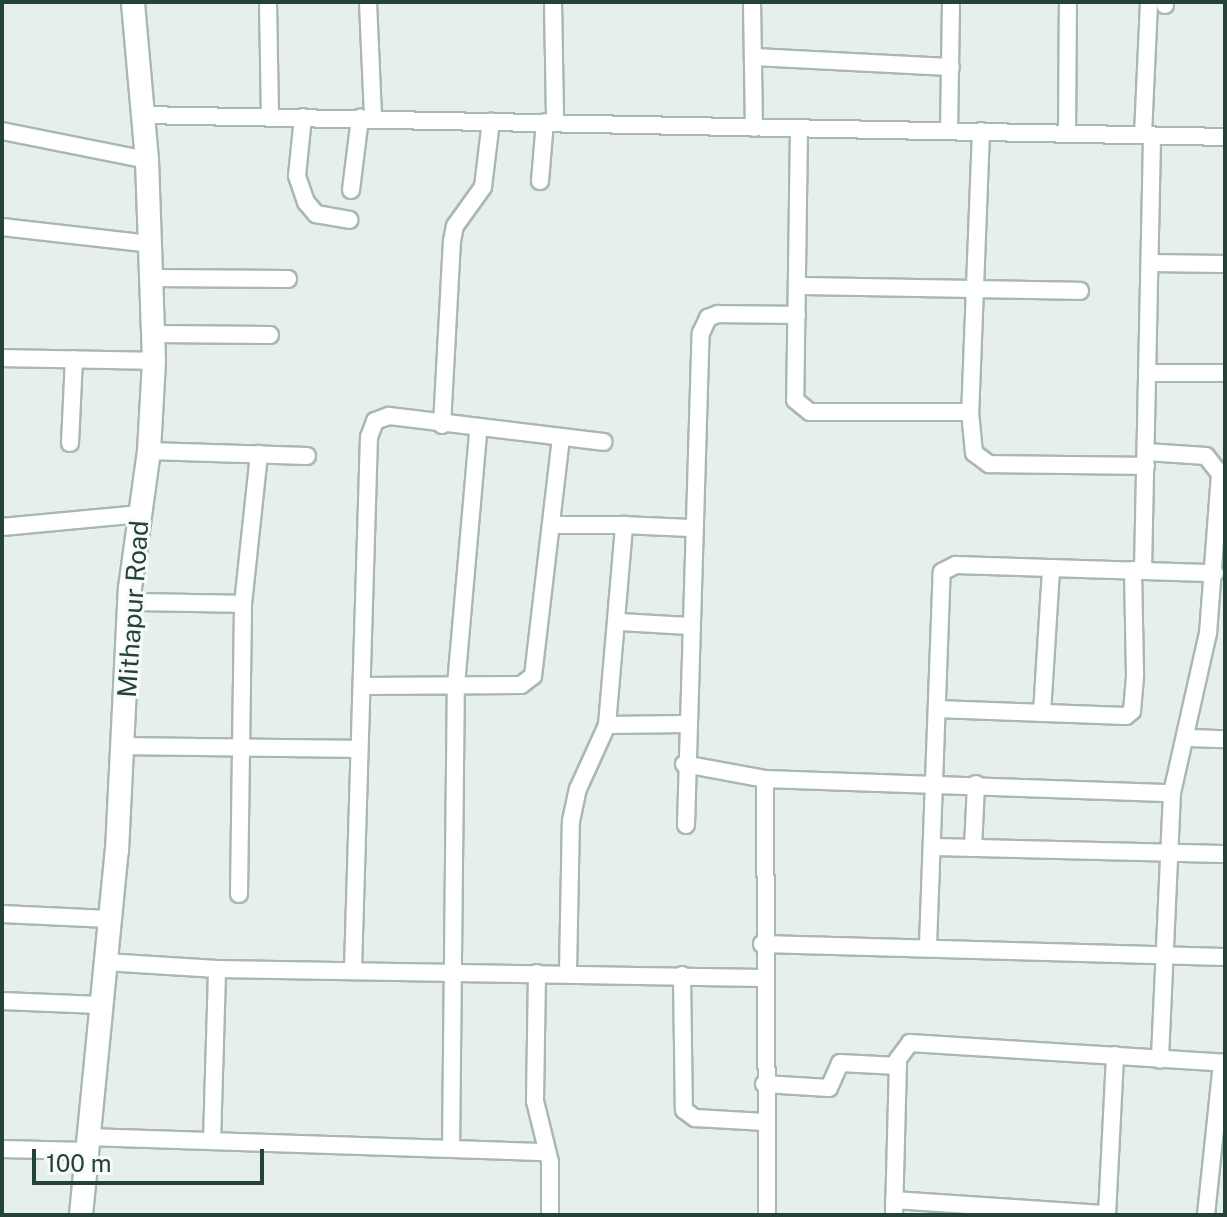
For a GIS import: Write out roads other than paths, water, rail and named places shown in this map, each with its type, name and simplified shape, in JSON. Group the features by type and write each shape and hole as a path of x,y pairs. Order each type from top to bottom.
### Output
{"street":[{"name":"Mithapur Road","path":"81,1215 123,746 130,602 149,451 154,361 154,278 133,2"},
{"path":"268,2 270,117"},
{"path":"351,190 367,118 368,2"},
{"path":"540,181 550,122 553,2"},
{"path":"752,2 754,128"},
{"path":"949,131 951,2"},
{"path":"1067,134 1068,2"},
{"path":"937,709 1114,717 1132,711 1146,459 1150,263 1148,135 1160,4"},
{"path":"753,57 951,67"},
{"path":"142,115 1225,137"},
{"path":"303,117 297,176 306,202 316,214 349,220"},
{"path":"442,425 452,241 455,226 483,187 491,121"},
{"path":"799,128 795,400 801,408 970,412"},
{"path":"2,131 147,160"},
{"path":"981,131 970,412 974,453 989,464 1206,456 1216,463 1215,573 1218,606 1189,738 1172,793 1160,1060"},
{"path":"2,227 152,244"},
{"path":"1150,263 1225,264"},
{"path":"154,278 288,279"},
{"path":"798,286 1080,291"},
{"path":"686,825 685,724 704,323 737,313 797,315"},
{"path":"155,334 270,335"},
{"path":"4,358 154,361"},
{"path":"70,443 74,359"},
{"path":"1147,373 1225,373"},
{"path":"353,969 372,427 389,416 478,431 603,442"},
{"path":"451,1149 456,685 478,431"},
{"path":"362,686 521,685 533,676 561,439"},
{"path":"149,451 307,456"},
{"path":"239,894 238,746 243,604 259,454"},
{"path":"2,527 140,514"},
{"path":"553,525 694,528"},
{"path":"568,972 571,821 578,789 607,725 620,622 624,525"},
{"path":"928,945 942,572 956,565 1215,573"},
{"path":"1042,713 1051,568"},
{"path":"130,602 243,604"},
{"path":"620,622 689,626"},
{"path":"607,725 685,724"},
{"path":"1189,738 1225,739"},
{"path":"123,746 359,749"},
{"path":"684,764 765,779 1172,793"},
{"path":"765,779 762,944 767,1215"},
{"path":"973,848 976,784"},
{"path":"933,847 1225,854"},
{"path":"2,914 109,919"},
{"path":"762,944 928,945 1225,957"},
{"path":"105,962 217,969 452,970 763,978"},
{"path":"212,1141 217,969"},
{"path":"537,973 535,1101 547,1152 550,1215"},
{"path":"682,975 684,1110 695,1118 765,1122"},
{"path":"2,1001 100,1005"},
{"path":"1115,1055 1107,1214 894,1208 898,1066 903,1047 921,1041 1115,1055 1160,1060 1223,1063 1206,1215"},
{"path":"764,1084 823,1089 832,1084 840,1063 898,1066"},
{"path":"2,1149 212,1141 547,1152"}]}
